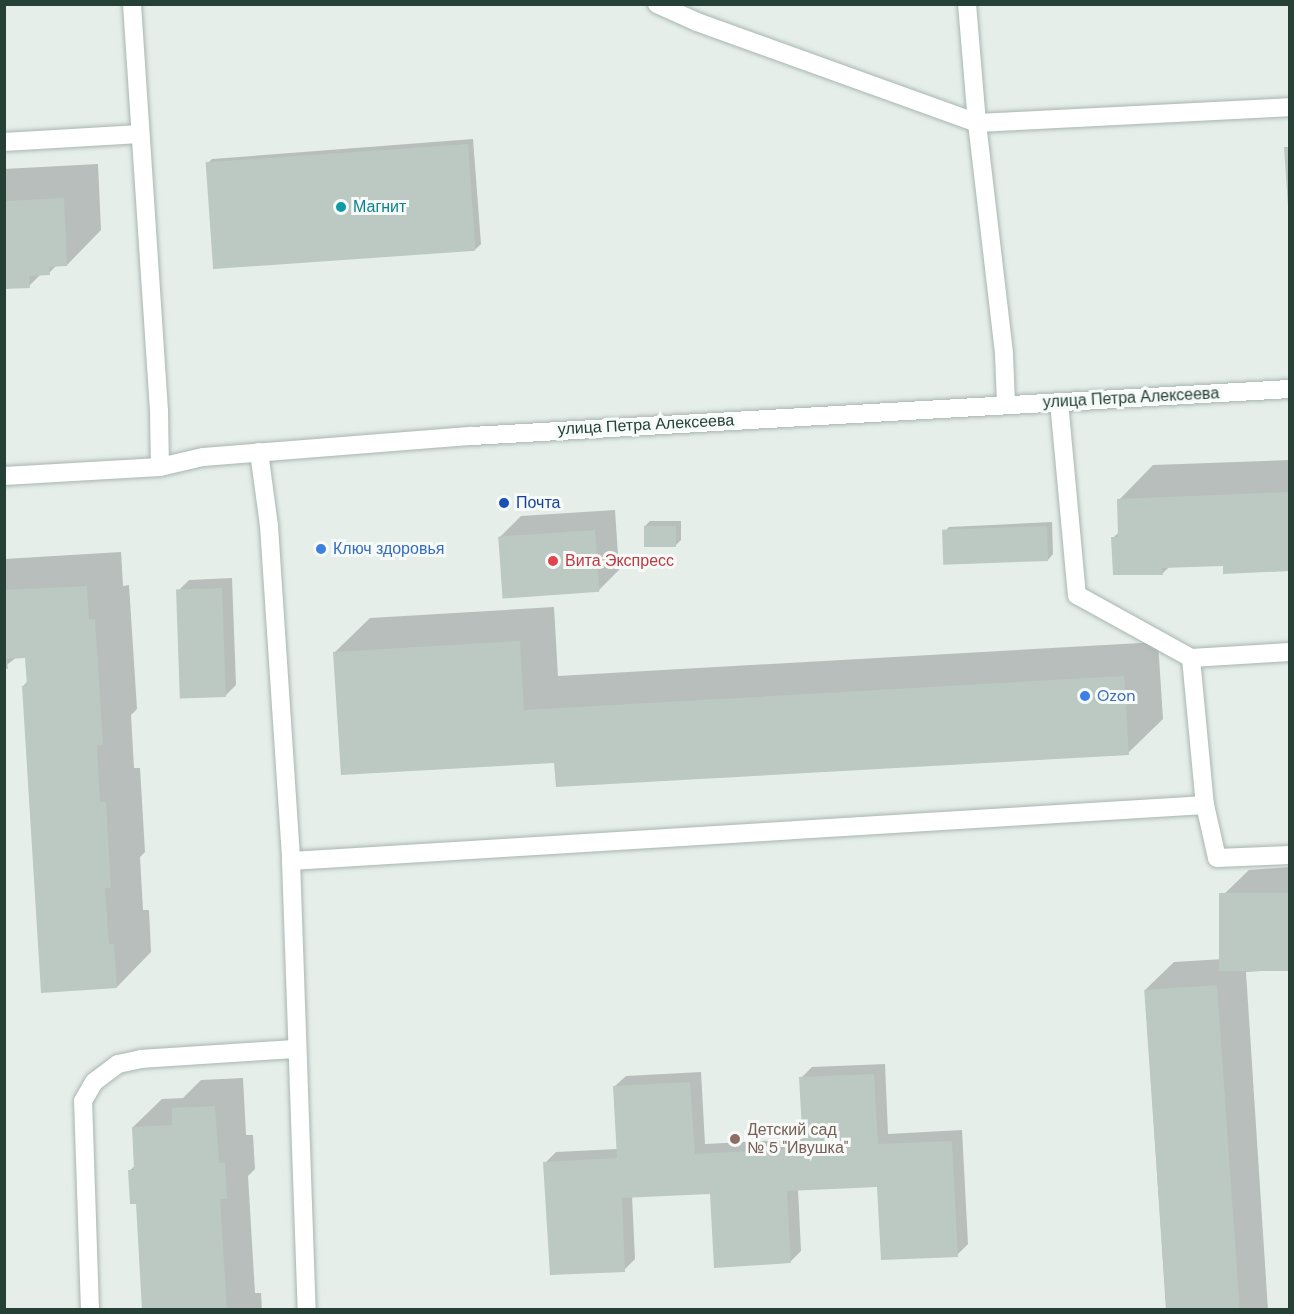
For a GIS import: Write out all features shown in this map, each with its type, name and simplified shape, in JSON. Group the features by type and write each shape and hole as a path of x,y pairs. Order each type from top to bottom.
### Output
{"street":[{"path":"132,4 159,411 160,467"},
{"path":"657,4 697,22 977,123 1290,107"},
{"path":"967,4 977,123 1004,354 1006,404"},
{"path":"4,142 140,135"},
{"name":"улица Петра Алексеева","path":"4,476 160,467 203,457 472,436 1290,389"},
{"path":"1059,402 1077,595 1191,658 1290,652"},
{"path":"259,452 269,526 291,861 307,1310"},
{"path":"1191,658 1205,805 1217,858 1290,855"},
{"path":"291,861 1205,805"},
{"path":"90,1310 84,1101 94,1082 118,1064 141,1059 297,1049"}],"building":[{"name":"Магнит","path":"468,144 475,251 213,269 206,162"},
{"path":"1284,147 1290,147 1290,206 1288,206"},
{"path":"64,198 67,266 49,267 50,275 29,276 30,288 4,289 4,201"},
{"path":"1290,492 1290,571 1223,574 1223,566 1162,568 1163,575 1113,575 1111,537 1118,537 1117,499"},
{"path":"644,526 676,526 676,547 644,547"},
{"path":"1047,526 1048,561 943,565 942,530"},
{"path":"595,530 599,592 503,599 498,537"},
{"path":"87,586 89,620 95,619 103,745 97,746 100,802 106,802 111,888 105,888 109,944 114,944 117,988 41,993 22,686 27,686 25,658 7,659 8,669 4,669 4,590"},
{"path":"222,588 226,697 180,699 176,590"},
{"path":"520,641 524,710 1124,676 1129,755 556,787 554,763 341,775 333,652"},
{"path":"1219,893 1290,893 1290,971 1219,971"},
{"path":"1217,985 1240,1310 1167,1310 1144,990"},
{"path":"874,1074 878,1144 952,1141 958,1257 881,1260 877,1187 787,1191 791,1263 714,1268 710,1194 622,1198 625,1272 550,1275 543,1162 617,1158 613,1086 690,1082 695,1154 803,1148 799,1077"},
{"path":"215,1106 219,1163 225,1162 227,1199 220,1199 227,1310 142,1310 136,1204 130,1204 128,1170 134,1170 132,1127 172,1125 172,1108"}],"place":[{"name":"Магнит","path":"341,207"},
{"name":"Почта","path":"504,503"},
{"name":"Ключ здоровья","path":"321,549"},
{"name":"Вита Экспресс","path":"553,561"},
{"name":"Ozon","path":"1085,696"},
{"name":"Детский сад № 5 \"Ивушка\"","path":"735,1139"}]}
